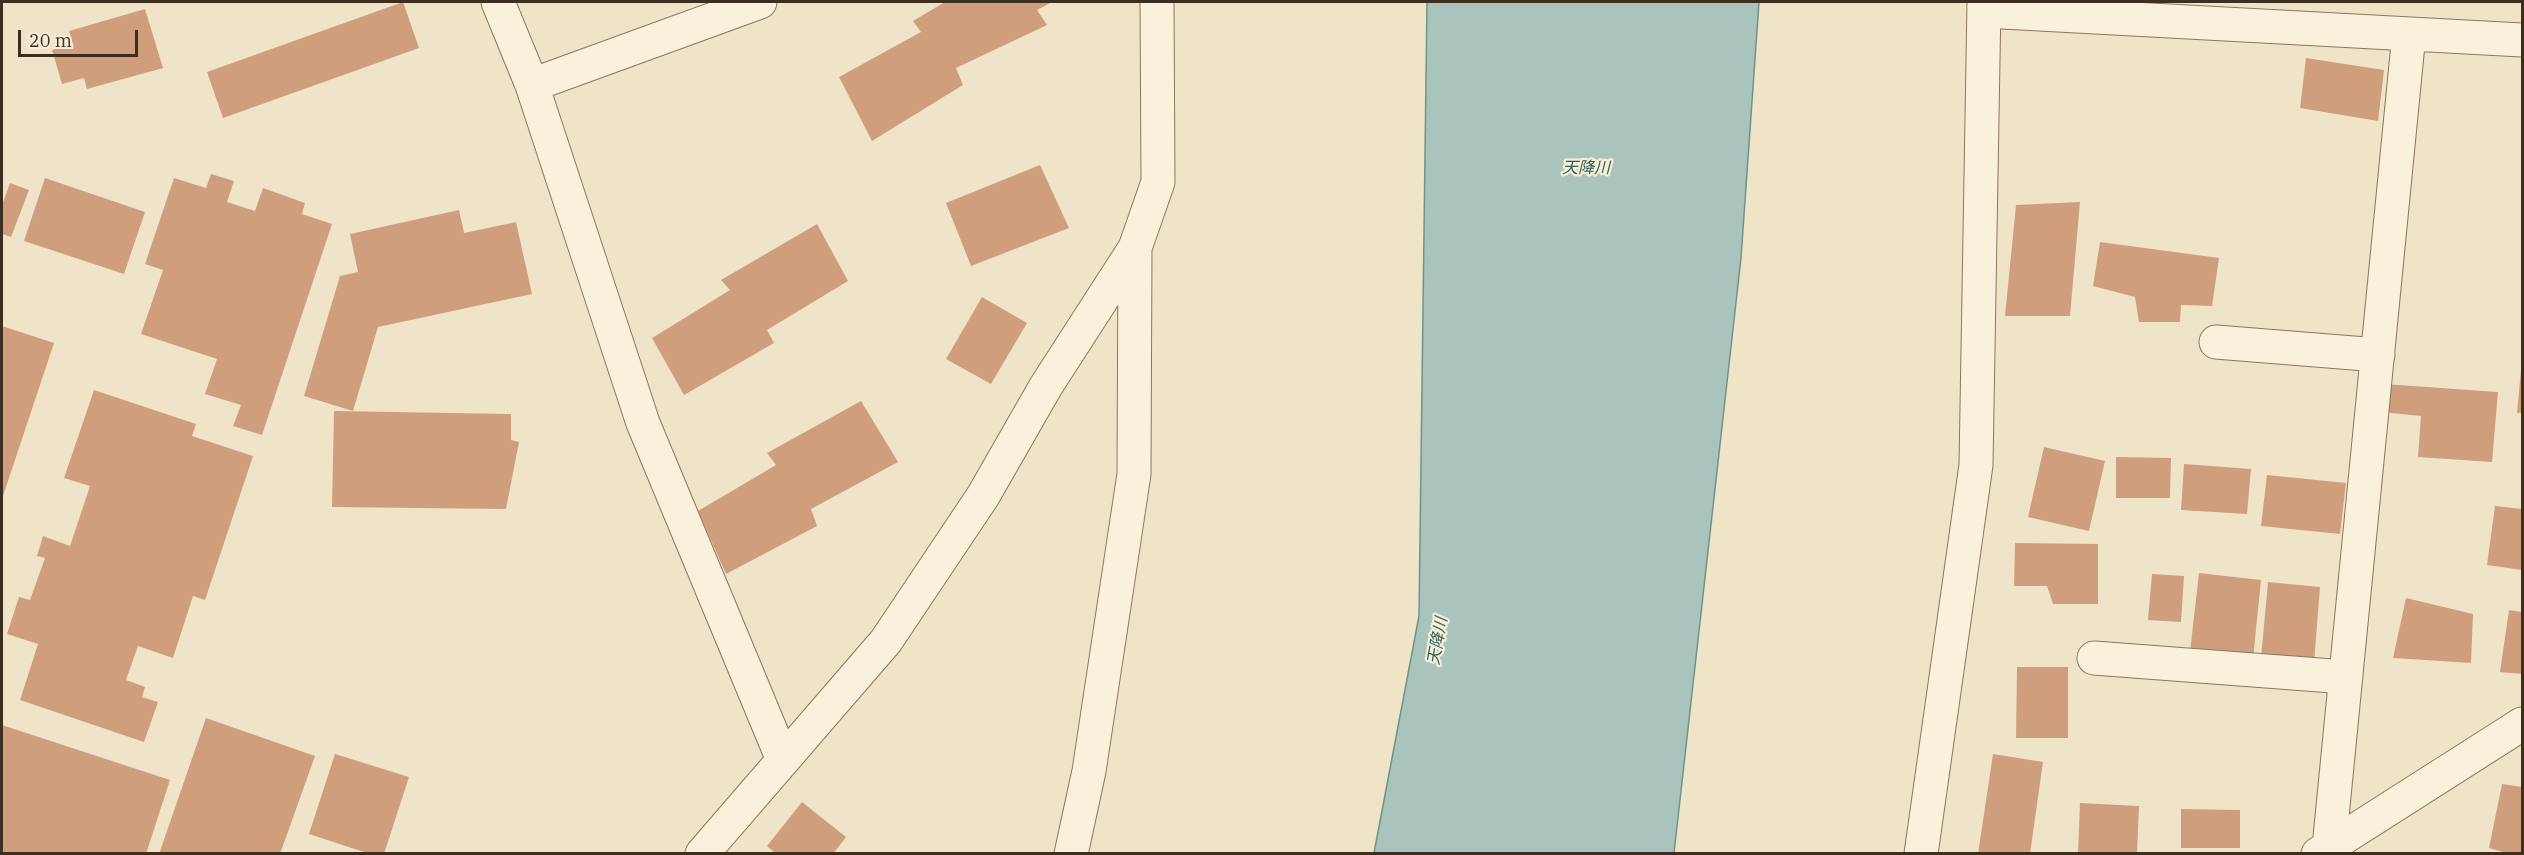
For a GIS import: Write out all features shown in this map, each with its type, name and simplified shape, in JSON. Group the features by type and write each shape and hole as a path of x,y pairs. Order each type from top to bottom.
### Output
{"street":[{"path":"498,2 532,85 643,423 783,760"},
{"path":"532,85 760,2"},
{"path":"702,854 886,641 983,496 1046,386 1135,248 1158,182 1157,2"},
{"path":"1922,854 1976,465 1984,6 2523,40"},
{"path":"2323,850 2346,677 2409,34"},
{"path":"1071,854 1089,771 1134,474 1135,248"},
{"path":"2216,342 2378,355"},
{"path":"2094,658 2346,677"},
{"path":"2323,850 2523,724"}],"water":[{"name":"天降川","path":"1427,2 1759,2 1741,258 1674,853 1374,853 1419,616"}],"building":[{"path":"403,2 419,48 223,118 207,72"},
{"path":"945,2 1052,2 1037,10 1047,25 956,68 963,85 872,141 839,77 921,32 913,21"},
{"path":"145,9 163,68 87,89 84,78 62,84 52,50 73,44 69,31"},
{"path":"2306,58 2384,70 2378,121 2300,108"},
{"path":"1040,165 1069,228 971,266 946,203"},
{"path":"211,174 234,181 227,202 255,211 263,188 305,203 302,214 332,224 262,435 233,426 241,405 205,394 217,359 141,334 163,270 145,264 174,178 206,188"},
{"path":"45,178 145,212 124,274 24,241"},
{"path":"10,183 29,190 11,237 2,234 2,205"},
{"path":"2080,202 2070,316 2005,316 2016,205"},
{"path":"459,210 464,233 516,222 532,294 378,327 353,411 304,396 340,276 358,272 350,234"},
{"path":"817,224 848,281 767,330 774,343 684,395 652,338 730,290 721,280"},
{"path":"2100,242 2219,258 2212,306 2181,305 2180,322 2139,322 2135,297 2093,286"},
{"path":"982,297 1027,323 991,384 946,359"},
{"path":"2,326 54,343 2,499"},
{"path":"2521,370 2522,413 2517,413"},
{"path":"2384,384 2498,392 2492,462 2418,457 2421,416 2381,412"},
{"path":"94,390 196,424 192,436 253,456 205,600 193,596 173,658 138,646 126,680 145,687 142,697 158,702 144,742 20,700 38,644 7,634 19,597 30,600 45,558 37,556 43,536 70,546 90,486 64,478"},
{"path":"861,401 898,462 811,509 817,526 726,574 698,511 776,465 767,453"},
{"path":"334,411 511,414 511,440 519,442 506,509 332,507"},
{"path":"2044,447 2105,461 2089,531 2028,517"},
{"path":"2116,457 2171,458 2170,498 2116,498"},
{"path":"2184,464 2251,469 2247,514 2181,510"},
{"path":"2267,475 2346,483 2340,534 2261,526"},
{"path":"2495,506 2522,509 2522,570 2487,565"},
{"path":"2015,543 2098,544 2098,604 2053,604 2047,586 2014,586"},
{"path":"2199,573 2261,580 2253,659 2190,652"},
{"path":"2152,574 2184,576 2181,622 2148,620"},
{"path":"2268,582 2320,587 2314,663 2261,658"},
{"path":"2406,598 2473,614 2471,663 2393,658"},
{"path":"2509,610 2522,612 2522,674 2500,672"},
{"path":"2017,667 2068,667 2068,738 2016,738"},
{"path":"206,718 315,756 280,854 159,854"},
{"path":"2,725 170,780 146,854 2,854"},
{"path":"335,754 409,777 384,854 370,854 309,834"},
{"path":"1993,754 2043,762 2030,854 1978,854"},
{"path":"2502,784 2522,787 2522,854 2510,854 2489,848"},
{"path":"802,802 846,837 833,854 776,854 767,846"},
{"path":"2080,803 2139,806 2137,854 2078,854"},
{"path":"2181,809 2240,810 2240,848 2181,848"}]}
